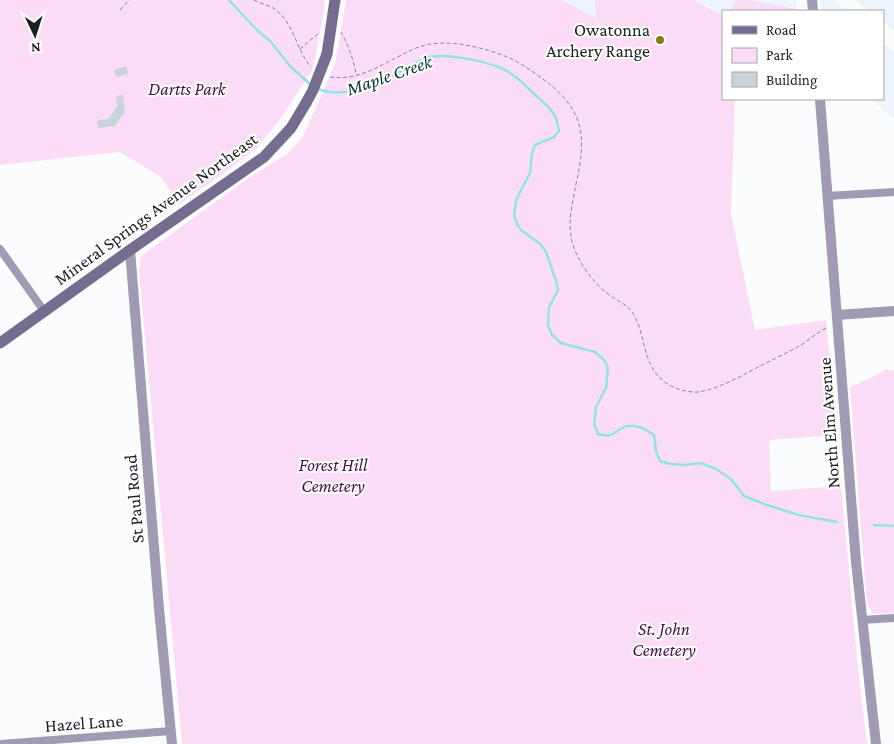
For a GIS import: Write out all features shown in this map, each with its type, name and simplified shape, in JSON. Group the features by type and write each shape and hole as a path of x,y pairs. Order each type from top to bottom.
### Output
{"main road":[{"name":"Mineral Springs Avenue Northeast","path":"0,343 264,157 291,128 313,90 327,54 335,0"}],"street":[{"name":"North Elm Avenue","path":"820,100 856,562 876,744"},
{"path":"827,196 894,192"},
{"path":"0,249 44,311"},
{"name":"St Paul Road","path":"130,250 158,600 172,744"},
{"path":"837,321 894,312"},
{"path":"862,620 894,618"},
{"name":"Hazel Lane","path":"0,744 171,731"}],"path":[{"path":"120,10 129,0"},
{"path":"254,0 275,10 282,16 289,24 299,50 317,34 332,27 341,32 355,66 356,76 375,69 421,46 447,43 494,52 513,60 561,93 571,104 578,119 581,135 581,156 570,219 572,242 587,272 598,285 608,294 629,307 634,314 645,350 654,371 660,379 669,385 697,392 721,385 800,346 837,321"}],"shaded area":[{"path":"562,0 595,0 596,19"},
{"path":"694,0 737,0 730,10 722,10 722,15"},
{"path":"751,0 796,0 797,9"},
{"path":"821,0 834,0 846,10 822,10"},
{"path":"855,0 894,0 894,31 884,23 884,10 868,10"},
{"path":"884,44 894,53 894,119 872,100 884,100"}],"green space":[{"name":"Dartts Park","path":"0,0 325,0 313,69 281,118 257,148 179,204 161,177 120,152 0,165"},
{"path":"346,0 562,0 596,18 595,0 694,0 722,15 722,100 735,100 731,214 755,330 826,320 838,435 769,440 771,491 841,486 867,744 182,744 139,270 141,256 250,177 287,154 303,137 335,64"},
{"path":"737,0 751,0 797,9 797,10 730,10"},
{"path":"886,369 894,371 894,613 873,614 867,604 850,387"}],"building":[{"path":"126,66 128,74 116,77 114,70"},
{"path":"123,95 125,112 115,126 98,128 97,120 109,119 117,106 116,96"}],"waterway":[{"name":"Maple Creek","path":"229,0 271,42 290,66 311,85"},
{"name":"Maple Creek","path":"318,89 336,92 356,90 384,80 433,56 463,58 494,65 512,74 551,110 559,131 554,137 535,145 532,153 530,173 516,200 514,215 521,230 540,244 546,252 556,281 558,290 549,308 548,325 552,335 561,343 595,352 604,360 608,367 606,388 596,407 594,424 598,434 610,435 624,427 640,427 654,435 656,451 660,461 684,465 701,463 716,469 731,479 744,496 799,515 837,522"},
{"name":"Maple Creek","path":"874,525 894,526"}],"place":[{"name":"Owatonna Archery Range","path":"660,40"}],"park label":[{"name":"Forest Hill Cemetery","path":"333,475"},
{"name":"St. John Cemetery","path":"664,639"}]}
